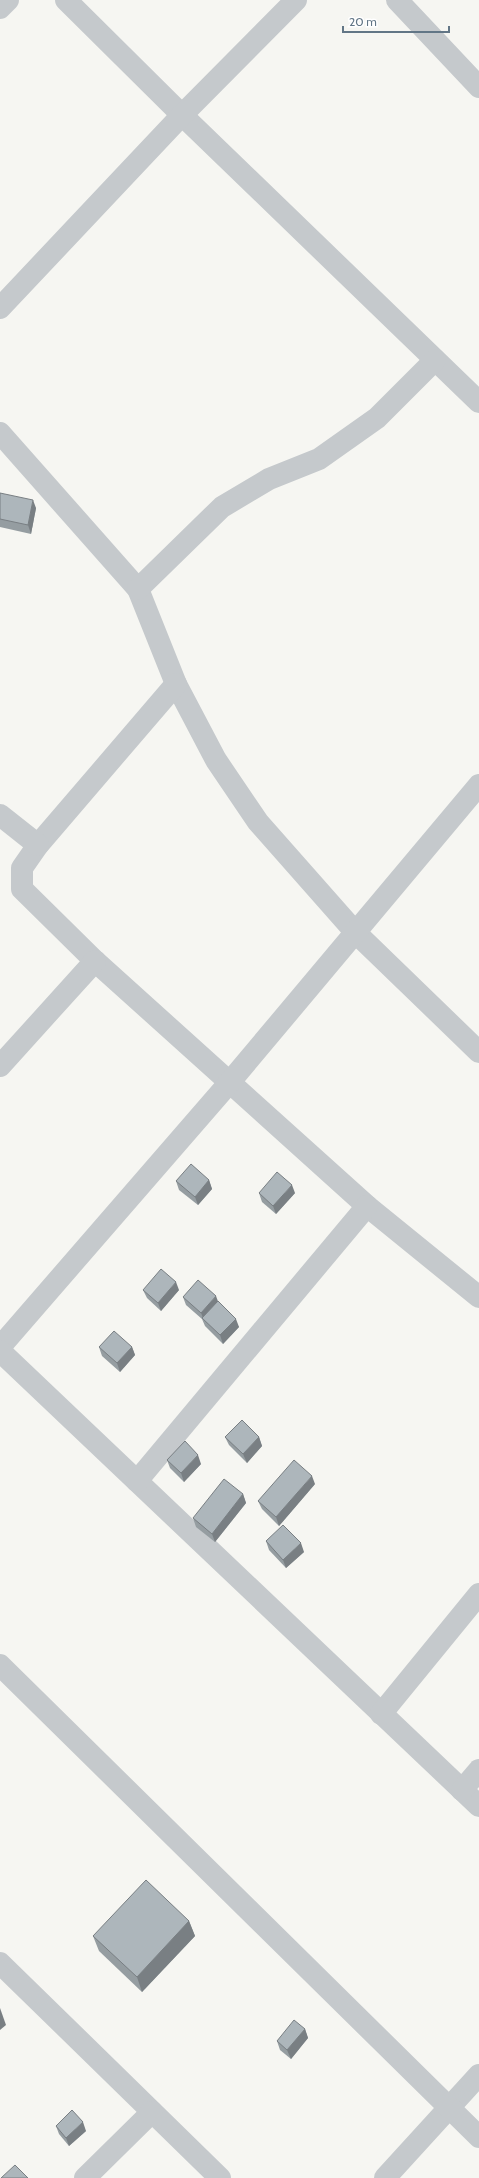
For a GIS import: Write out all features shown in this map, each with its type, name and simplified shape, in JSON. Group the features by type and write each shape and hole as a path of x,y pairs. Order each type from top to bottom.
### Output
{"street":[{"path":"0,8 8,0"},
{"path":"66,0 182,115 479,402"},
{"path":"0,308 182,115 296,0"},
{"path":"397,0 479,87"},
{"path":"138,589 222,507 269,479 319,459 377,418 435,360"},
{"path":"0,433 138,589 176,684 216,760 258,822 356,934 479,1052"},
{"path":"176,684 38,845 22,868 22,889 95,961 367,1206 476,1289"},
{"path":"0,1347 356,934 479,785"},
{"path":"0,815 38,845"},
{"path":"0,1066 95,961"},
{"path":"137,1481 367,1206"},
{"path":"0,1351 479,1806"},
{"path":"382,1714 479,1594"},
{"path":"0,1665 479,2137"},
{"path":"462,1790 479,1770"},
{"path":"0,1963 220,2178"},
{"path":"385,2178 479,2075"},
{"path":"85,2178 152,2112"}],"building":[{"path":"0,493 33,500 28,525 0,519"},
{"path":"191,1164 209,1180 195,1197 176,1181"},
{"path":"277,1172 292,1185 273,1206 259,1193"},
{"path":"161,1269 176,1282 158,1303 143,1290"},
{"path":"198,1280 216,1296 201,1313 183,1297"},
{"path":"218,1301 236,1319 220,1335 202,1318"},
{"path":"114,1331 132,1347 117,1363 99,1347"},
{"path":"242,1420 259,1437 243,1454 225,1437"},
{"path":"185,1441 198,1455 181,1473 167,1460"},
{"path":"294,1460 312,1476 276,1517 258,1501"},
{"path":"224,1479 243,1494 212,1534 193,1518"},
{"path":"283,1525 301,1543 283,1560 266,1541"},
{"path":"146,1880 189,1921 137,1977 93,1936"},
{"path":"294,2020 305,2029 287,2050 277,2041"},
{"path":"72,2110 83,2122 66,2138 56,2126"},
{"path":"15,2165 28,2178 1,2178"}]}
